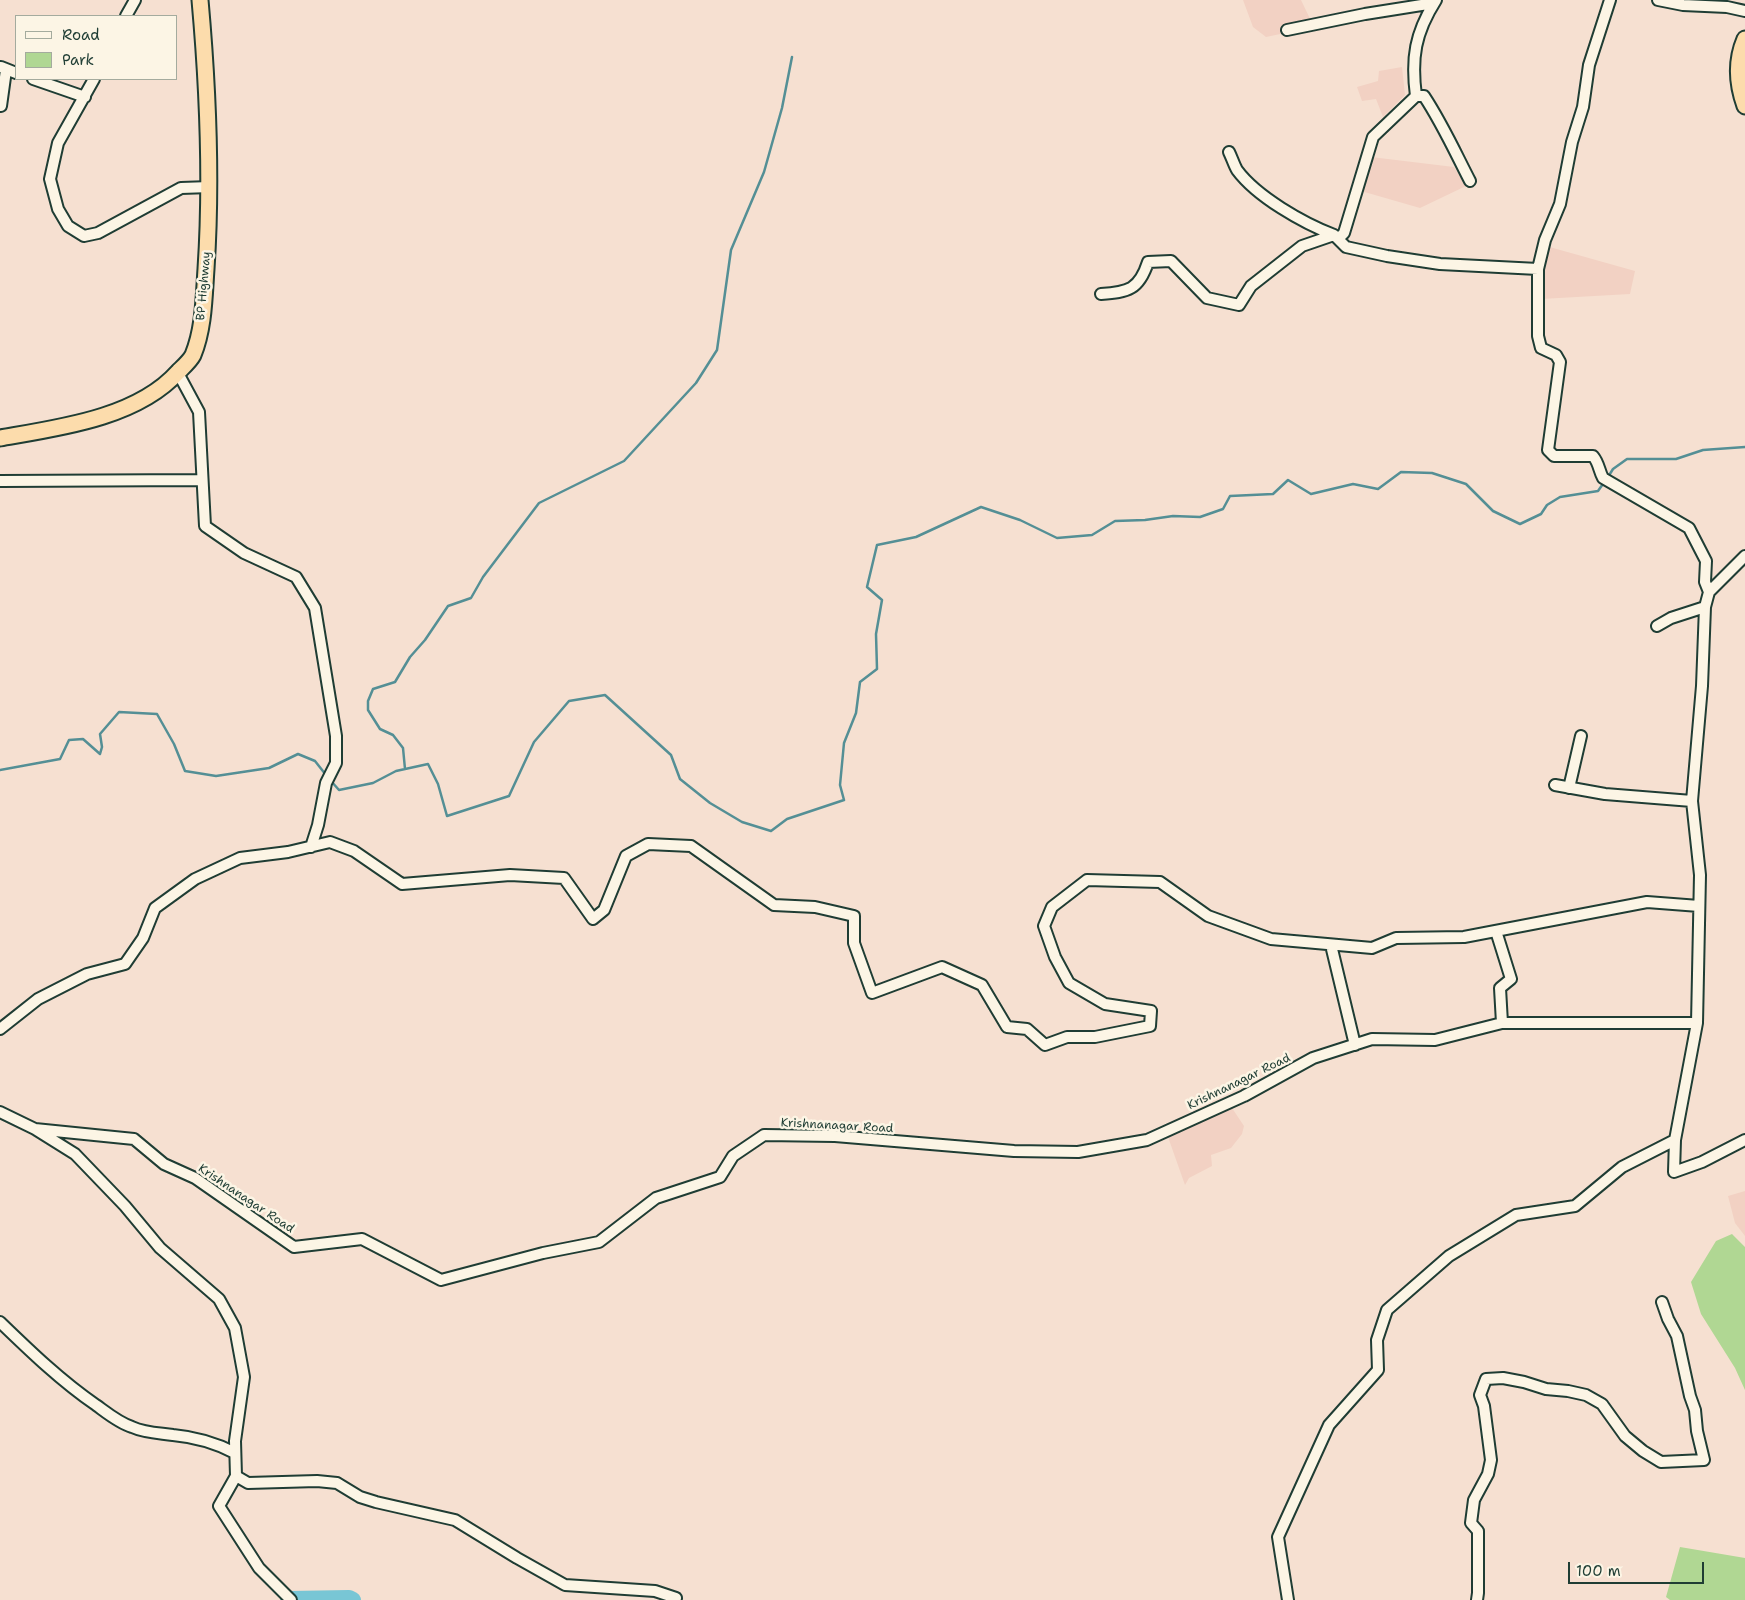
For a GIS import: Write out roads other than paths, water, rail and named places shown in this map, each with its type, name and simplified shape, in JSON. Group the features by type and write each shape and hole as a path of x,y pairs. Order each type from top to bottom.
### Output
{"highway":[{"name":"BP Highway","path":"0,438 107,415 159,390 178,373 192,356 200,332 206,278 210,187 200,0"},
{"path":"1745,39 1739,66 1740,91 1745,106"}],"street":[{"path":"127,15 135,0"},
{"path":"1610,0 1589,65 1583,107 1572,142 1560,204 1544,240 1538,269 1538,336 1541,348 1556,356 1560,362 1548,450 1554,456 1593,456 1597,461 1603,478 1689,528 1706,561 1706,588 1709,592"},
{"path":"1658,0 1683,6 1727,7 1745,11"},
{"path":"1287,30 1435,2"},
{"path":"1416,96 1413,70 1418,35 1435,2"},
{"path":"1,106 7,70"},
{"path":"36,80 85,97"},
{"path":"94,80 58,143 50,179 58,209 68,226 84,236 98,233 181,188 210,187"},
{"path":"1101,294 1120,292 1135,287 1144,274 1148,262 1171,262 1207,298 1239,305 1251,286 1302,246 1344,233 1373,137 1416,96 1424,96 1433,110 1470,181"},
{"path":"1229,152 1237,170 1255,188 1271,200 1336,237 1346,247 1387,256 1440,264 1538,269"},
{"path":"178,373 199,412 201,480 205,526 244,553 296,577 315,608 336,736 336,763 326,783 311,847"},
{"path":"0,481 201,480"},
{"path":"1745,556 1709,592 1705,607 1702,686 1692,801 1699,852 1697,1022 1676,1140 1674,1172 1702,1162 1745,1140"},
{"path":"1657,626 1671,618 1705,607"},
{"path":"1569,788 1580,736"},
{"path":"1555,785 1605,794 1692,801"},
{"path":"0,1029 38,999 87,974 125,964 143,938 154,908 195,879 240,858 288,852 330,842 354,851 402,884 510,875 564,878 593,919 604,910 626,856 648,844 691,846 774,905 814,907 854,916 854,942 872,993 942,967 982,985 1007,1027 1027,1029 1045,1045 1067,1037 1096,1038 1150,1026 1151,1011 1106,1004 1069,983 1055,957 1044,926 1052,907 1087,880 1160,882 1208,916 1271,939 1372,948 1396,938 1464,937 1647,902 1699,906"},
{"path":"1496,931 1511,979 1500,988 1502,1023"},
{"path":"1331,945 1355,1045"},
{"name":"Krishnanagar Road","path":"35,1129 134,1139 164,1164 195,1178 294,1247 362,1239 441,1280 599,1242 656,1198 720,1177 733,1156 764,1135 835,1136 1014,1151 1078,1152 1148,1140 1244,1096 1314,1058 1372,1039 1435,1040 1502,1023 1697,1022"},
{"path":"0,1112 35,1129 75,1154 125,1206 160,1248 218,1299 235,1328 244,1377 235,1441 236,1476 219,1506 259,1568 291,1600"},
{"path":"1288,1600 1278,1537 1329,1425 1378,1370 1377,1340 1387,1310 1449,1256 1516,1215 1575,1206 1622,1167 1676,1140"},
{"path":"1477,1600 1478,1531 1471,1523 1474,1500 1488,1474 1491,1460 1484,1406 1480,1395 1486,1379 1503,1378 1546,1389 1568,1391 1586,1396 1602,1404 1625,1436 1643,1451 1661,1462 1704,1460 1697,1431 1695,1410 1690,1396 1677,1336 1662,1302"},
{"path":"0,1322 77,1392 105,1412 131,1427 152,1433 201,1440 220,1445 235,1453"},
{"path":"236,1476 248,1483 316,1481 337,1483 360,1497 455,1520 565,1585 655,1591 676,1598"}],"waterway":[{"path":"405,769 403,748 393,735 380,729 368,710 368,701 373,689 395,682 410,657 425,640 448,606 471,598 483,577 539,503 624,461 696,383 717,350 731,250 764,172 782,108 792,57"},
{"path":"1608,477 1613,469 1627,459 1676,459 1703,450 1745,447"},
{"path":"331,781 339,790 373,783 396,771 428,764 438,784 447,816 509,796 534,742 569,701 605,695 671,755 680,779 710,803 742,822 771,831 787,819 844,800 840,785 844,743 856,713 860,682 877,669 876,634 882,600 867,587 877,545 916,537 981,507 1020,520 1057,538 1092,535 1115,521 1145,520 1173,516 1200,517 1223,509 1230,496 1273,494 1288,480 1311,494 1353,484 1378,489 1401,472 1432,473 1466,484 1493,511 1520,524 1541,514 1547,505 1560,497 1598,491 1605,481"},
{"path":"0,770 60,759 69,740 83,739 100,754 102,747 100,734 119,712 157,714 174,744 185,771 216,776 269,768 298,754 315,761 326,775"},
{"path":"288,1600 349,1598 353,1600"}]}
